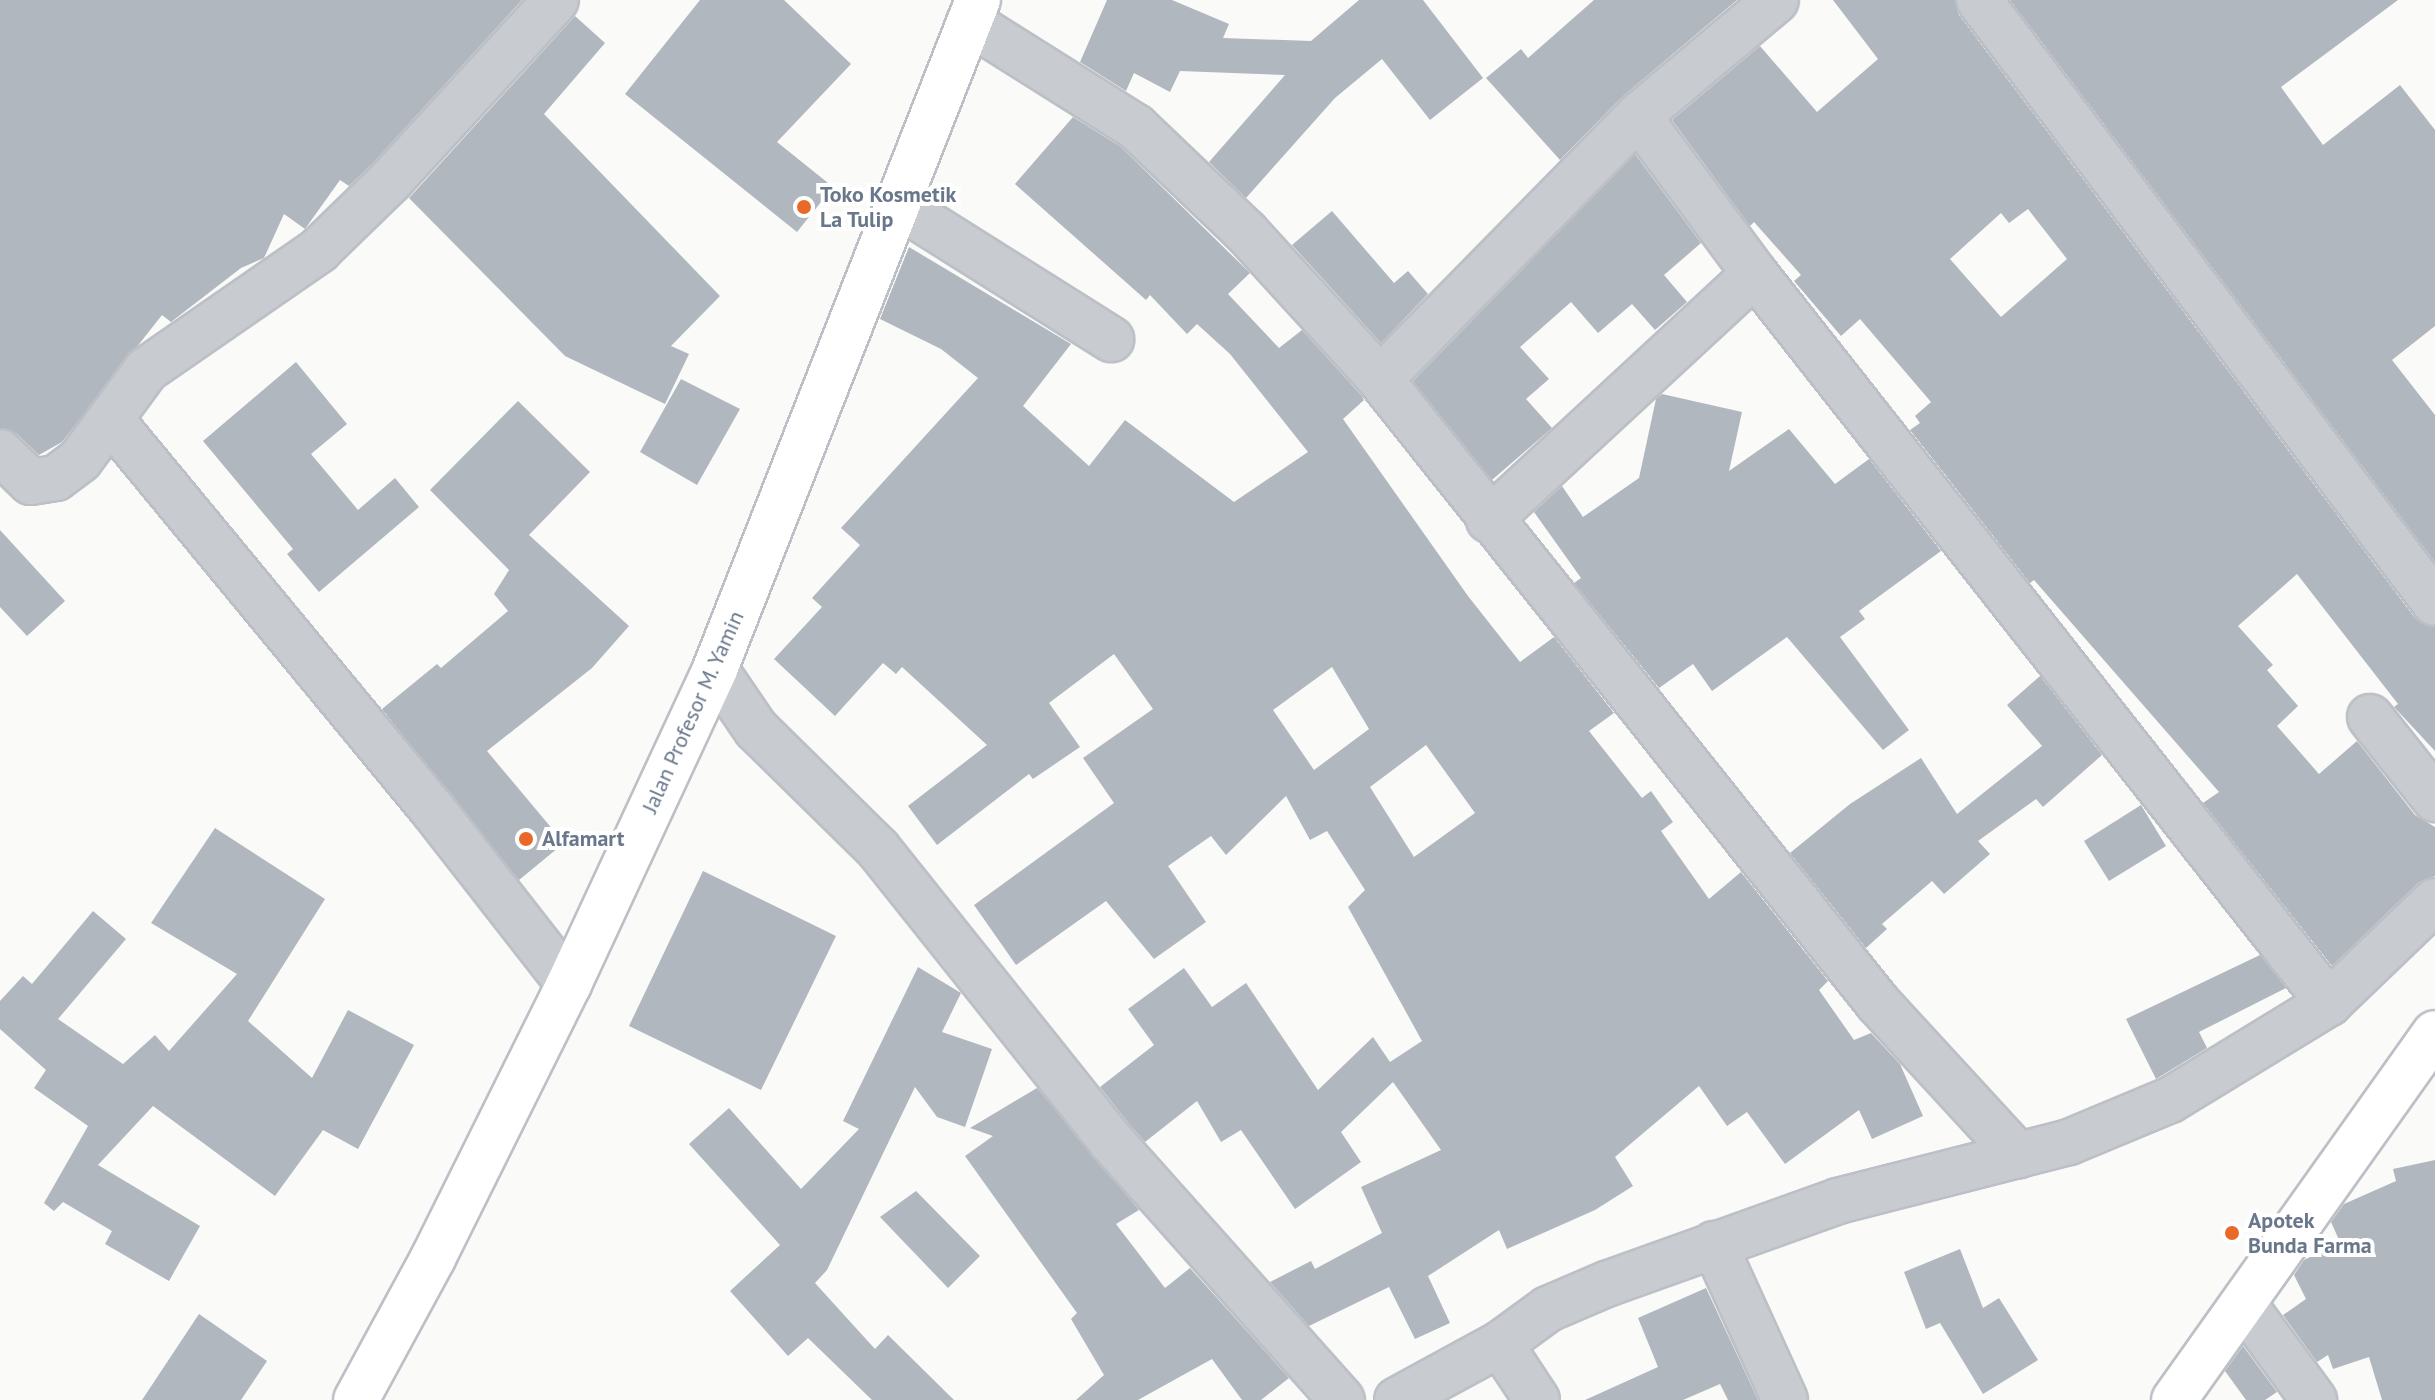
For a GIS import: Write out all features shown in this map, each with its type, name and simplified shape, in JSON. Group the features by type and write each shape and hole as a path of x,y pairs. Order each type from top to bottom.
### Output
{"main road":[{"name":"Jalan Profesor M. Yamin","path":"356,1400 426,1271 569,984 715,669 973,11"},
{"path":"2174,1400 2245,1306 2435,1035"}],"street":[{"path":"0,452 31,482 43,483 80,460 146,370 319,250 421,149 556,0"},
{"path":"1380,379 1638,116 1776,0"},
{"path":"1979,0 2435,603"},
{"path":"973,11 1136,127 1246,232 1380,379 1489,520 1878,1003 2018,1155"},
{"path":"1638,116 1755,274 2329,1003"},
{"path":"898,205 1111,339"},
{"path":"1489,520 1755,274"},
{"path":"111,420 433,810 569,984"},
{"path":"715,669 756,729 878,849 1111,1141 1342,1400"},
{"path":"2370,717 2435,799"},
{"path":"1397,1400 1500,1344 1564,1301 1838,1201 2069,1142 2170,1100 2329,1003 2435,901"},
{"path":"1714,1244 1785,1400"},
{"path":"2245,1306 2314,1400"},
{"path":"1500,1344 1537,1400"}],"building":[{"path":"0,0 522,0 373,163 349,186 340,180 305,229 284,214 264,258 241,268 171,322 162,315 62,442 39,455 17,434 0,428"},
{"path":"700,0 784,0 851,64 777,142 833,187 797,232 625,94"},
{"path":"1107,0 1172,0 1229,24 1223,38 1311,41 1359,0 1423,0 1483,78 1430,120 1382,59 1335,98 1246,198 1209,162 1285,75 1180,71 1170,92 1134,73 1126,91 1080,62"},
{"path":"1594,0 1737,0 1622,97 1560,160 1486,78 1521,49 1528,58"},
{"path":"1833,0 1955,0 1959,15 2415,618 2435,627 2435,751 2394,707 2398,704 2297,574 2238,626 2273,665 2267,670 2298,706 2277,726 2319,774 2357,741 2415,815 2435,827 2435,876 2418,883 2332,966 2203,803 2219,792 2034,580 2030,583 1910,430 1920,423 1915,416 1931,402 1860,319 1841,336 1794,281 1801,275 1754,222 1750,226 1672,120 1760,46 1817,112 1878,59","holes":["2028,209 2067,259 2001,317 1950,259 2001,213 2009,223"]},
{"path":"2010,0 2398,0 2281,87 2323,145 2400,85 2435,130 2435,326 2392,360 2435,415 2435,562"},
{"path":"575,16 605,43 544,114 720,296 671,346 689,354 665,404 565,356 409,198"},
{"path":"1073,117 1121,147 1250,273 1228,294 1279,348 1302,330 1361,395 1364,400 1343,419 1468,596 1520,662 1554,637 1614,713 1589,731 1642,798 1651,791 1673,822 1661,831 1709,899 1741,872 1828,981 1819,990 1854,1040 1871,1033 1900,1064 1923,1116 1872,1139 1859,1110 1785,1164 1747,1112 1727,1126 1699,1086 1615,1157 1633,1186 1595,1210 1507,1249 1499,1230 1428,1276 1450,1323 1415,1339 1389,1287 1309,1326 1270,1282 1311,1261 1315,1269 1382,1233 1361,1187 1441,1150 1393,1082 1341,1132 1361,1162 1295,1209 1241,1130 1221,1142 1197,1101 1145,1142 1100,1087 1154,1045 1128,1009 1184,968 1212,1007 1246,983 1318,1090 1373,1037 1390,1062 1422,1041 1348,907 1365,890 1327,831 1310,840 1286,796 1226,855 1211,836 1168,866 1206,922 1154,959 1106,901 1016,965 974,905 1114,803 1083,758 1153,709 1114,654 1049,703 1080,747 1033,779 1029,774 937,845 908,806 987,745 902,667 896,674 883,663 835,716 774,659 822,607 812,598 860,545 841,528 978,378 941,349 880,319 909,247 1071,344 1023,406 1089,466 1125,420 1234,502 1308,452 1230,354 1197,324 1187,334 1150,295 1146,300 1015,184","holes":["1332,667 1369,729 1314,770 1273,710","1426,745 1475,813 1414,857 1370,787"]},
{"path":"1635,154 1701,243 1664,275 1687,302 1655,330 1632,304 1598,333 1571,302 1520,347 1549,379 1526,399 1552,428 1492,480 1413,381"},
{"path":"1332,211 1394,283 1408,271 1428,294 1381,343 1292,245"},
{"path":"296,362 347,424 311,454 358,510 395,478 419,507 319,592 287,554 293,549 203,441"},
{"path":"681,379 740,409 697,485 640,452"},
{"path":"1662,394 1742,412 1729,471 1789,429 1835,484 1869,459 1941,551 1859,611 1865,619 1840,637 1909,730 1883,750 1787,637 1712,691 1693,664 1659,688 1574,583 1581,578 1534,512 1562,486 1583,517 1639,478 1656,399"},
{"path":"518,401 590,472 529,535 629,626 592,668 487,751 564,843 519,880 382,709 437,664 441,668 508,611 494,594 509,570 430,490"},
{"path":"0,530 65,601 27,636 0,607"},
{"path":"2040,676 2102,755 2043,807 2036,799 1978,841 1990,854 1944,894 1932,881 1882,924 1887,929 1866,948 1790,853 1850,804 1921,758 1957,814 2042,746 2007,705"},
{"path":"2141,805 2166,846 2109,881 2084,841"},
{"path":"215,828 325,899 248,1021 312,1078 348,1010 414,1045 358,1149 323,1130 275,1196 153,1106 98,1165 200,1226 169,1281 105,1244 112,1231 63,1202 54,1211 44,1203 88,1126 34,1088 46,1070 0,1029 0,1001 23,976 32,984 93,911 126,939 58,1019 123,1064 155,1035 169,1051 237,974 151,923"},
{"path":"703,871 836,936 761,1090 629,1026"},
{"path":"2260,955 2286,988 2199,1032 2207,1048 2156,1079 2126,1019"},
{"path":"918,967 961,993 942,1032 992,1049 965,1127 937,1117 915,1087 827,1270 815,1283 875,1349 888,1335 954,1400 872,1400 808,1338 788,1356 730,1291 780,1245 689,1144 729,1108 801,1189 859,1129 843,1121"},
{"path":"1037,1088 1139,1210 1116,1224 1165,1288 1190,1268 1289,1378 1261,1400 1242,1400 1212,1359 1138,1400 1076,1400 1104,1375 1071,1319 1077,1313 965,1156 993,1136 970,1128"},
{"path":"2435,1160 2435,1400 2382,1400 2369,1357 2333,1369 2328,1355 2317,1362 2283,1315 2306,1299 2294,1275 2304,1260 2340,1242 2331,1222 2344,1204 2396,1181 2393,1169"},
{"path":"916,1191 980,1256 948,1288 880,1217"},
{"path":"1960,1249 1983,1308 1999,1298 2038,1360 1983,1394 1940,1323 1926,1329 1904,1272"},
{"path":"1706,1288 1758,1400 1728,1400 1720,1384 1683,1400 1585,1400 1658,1367 1638,1318"},
{"path":"199,1314 267,1361 241,1400 142,1400"},
{"path":"2243,1346 2277,1392 2265,1400 2246,1400 2225,1371"}],"place":[{"name":"Toko Kosmetik La Tulip","path":"804,207"},
{"name":"Alfamart","path":"526,839"},
{"name":"Apotek Bunda Farma","path":"2232,1233"}]}
